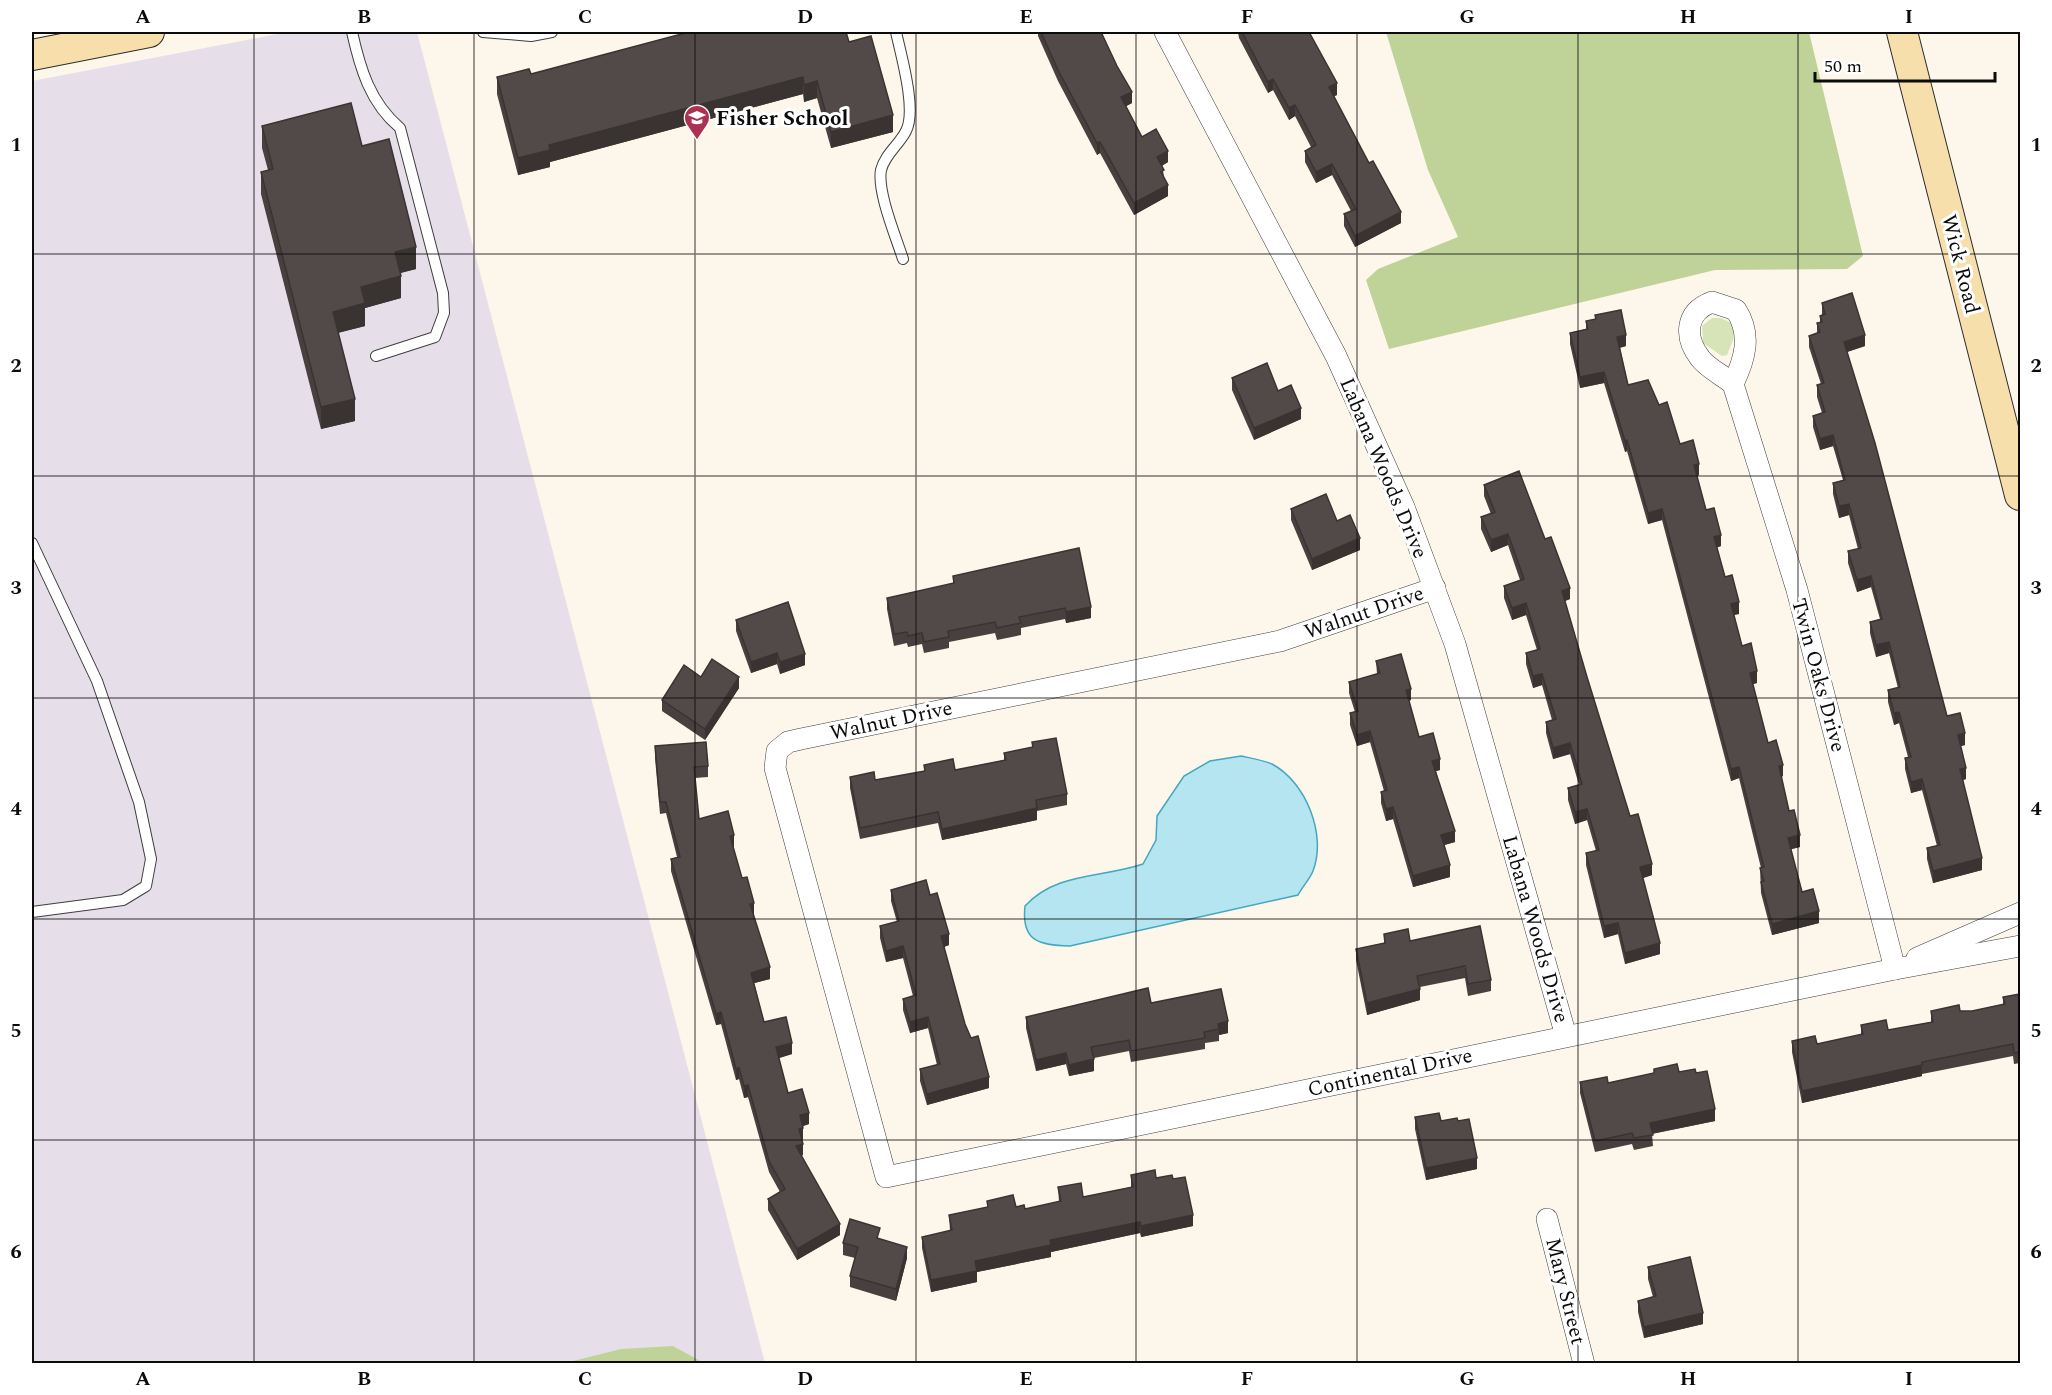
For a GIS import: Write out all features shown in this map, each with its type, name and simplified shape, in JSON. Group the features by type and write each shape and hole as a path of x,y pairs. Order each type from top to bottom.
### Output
{"street":[{"path":"32,55 149,32"},
{"name":"Labana Woods Drive","path":"1165,32 1336,356 1404,507 1455,644 1566,1036"},
{"name":"Wick Road","path":"1902,32 2020,495"},
{"name":"Twin Oaks Drive","path":"1733,384 1797,590 1895,969"},
{"name":"Walnut Drive","path":"886,1178 775,768 777,751 788,742 801,739 1280,641 1435,588"},
{"name":"Continental Drive","path":"1895,969 2020,914"},
{"name":"Continental Drive","path":"886,1178 1566,1036 2020,946"},
{"name":"Mary Street","path":"1547,1219 1584,1364"}],"lane":[{"path":"352,32 363,74 373,97 385,116 400,128 443,293 444,313 435,337 376,356"},
{"path":"483,32 531,36 552,32"},
{"path":"896,32 910,110 906,131 894,146 882,169 881,183 903,259"},
{"path":"32,543 97,681 139,802 151,858 146,886 123,900 32,912"}],"shaded area":[{"path":"288,32 417,32 765,1363 32,1364 32,81"}],"green space":[{"path":"1386,32 1809,32 1863,256 1847,269 1715,270 1389,349 1366,280 1378,269 1458,237 1428,170"},
{"path":"1712,318 1721,318 1731,323 1735,335 1727,355 1722,356 1703,343 1702,326"},
{"path":"673,1346 704,1363 565,1363 621,1349"}],"water":[{"path":"1241,756 1272,764 1295,783 1304,796 1315,826 1317,857 1312,874 1298,895 1070,946 1042,942 1030,934 1026,927 1025,906 1037,895 1065,881 1143,864 1156,840 1157,816 1184,776 1210,761"}],"building":[{"path":"689,32 846,32 849,42 871,36 893,115 831,132 817,81 804,85 803,77 549,145 550,150 518,158 497,77 529,69 531,74"},
{"path":"1041,32 1101,32 1132,92 1121,97 1142,137 1156,129 1168,151 1157,157 1168,185 1134,203 1100,142 1097,143 1058,70"},
{"path":"1242,32 1309,32 1337,83 1329,87 1369,163 1373,161 1401,212 1355,236 1344,214 1356,209 1332,164 1316,172 1305,151 1316,145 1295,105 1289,108 1273,79 1268,82"},
{"path":"351,103 362,146 389,139 416,247 395,252 401,276 361,287 365,303 333,312 355,399 321,407 261,172 273,169 262,126"},
{"path":"1852,293 1865,335 1844,342 1875,443 1947,716 1960,713 1965,733 1958,735 1966,768 1960,769 1982,858 1933,871 1927,848 1940,845 1922,779 1911,782 1905,758 1911,757 1899,712 1894,713 1888,690 1900,687 1889,642 1876,645 1870,622 1882,619 1871,576 1857,580 1848,551 1861,548 1849,504 1839,506 1833,483 1845,480 1833,435 1820,439 1813,416 1825,412 1817,385 1824,383 1809,336 1820,332 1817,323 1822,322 1820,316 1825,314 1822,303"},
{"path":"1621,310 1626,335 1617,337 1628,385 1648,380 1659,405 1667,402 1680,444 1693,440 1699,464 1694,465 1706,510 1714,508 1721,535 1714,537 1725,577 1732,575 1739,602 1731,604 1742,646 1751,643 1757,671 1750,673 1768,743 1776,740 1783,765 1779,766 1789,811 1794,810 1800,835 1788,838 1802,892 1813,889 1819,911 1772,924 1761,882 1764,881 1760,868 1764,867 1739,767 1731,769 1662,509 1648,513 1604,372 1580,377 1570,333 1588,329 1586,321 1596,319 1595,315"},
{"path":"1267,363 1278,391 1291,385 1301,408 1254,428 1232,378"},
{"path":"1519,471 1545,539 1551,537 1570,588 1562,591 1587,677 1630,816 1638,814 1652,864 1640,867 1660,943 1625,953 1618,923 1604,926 1586,853 1599,850 1587,809 1575,812 1568,788 1582,784 1570,743 1553,748 1546,722 1556,719 1542,674 1533,676 1526,653 1540,649 1526,603 1512,608 1504,586 1524,579 1508,534 1491,540 1481,517 1495,512 1484,485"},
{"path":"1326,494 1337,521 1350,515 1360,538 1312,559 1291,509"},
{"path":"1079,548 1091,607 1066,612 1065,608 1019,617 1021,623 997,628 995,622 948,631 949,637 924,642 922,633 908,636 907,632 894,634 887,598 954,583 953,576"},
{"path":"788,602 805,654 780,662 777,653 751,662 736,620"},
{"path":"1401,654 1411,689 1406,690 1419,737 1433,733 1440,759 1432,761 1455,831 1441,835 1450,865 1413,876 1393,807 1386,809 1381,792 1387,790 1370,731 1357,735 1350,713 1358,711 1349,682 1380,673 1376,661"},
{"path":"712,659 739,677 705,729 662,700 684,665 701,677"},
{"path":"1056,738 1067,794 1036,800 1037,808 942,829 938,812 860,828 850,777 874,772 875,780 925,771 924,765 953,759 955,770 1006,760 1004,753 1033,747 1032,742"},
{"path":"706,742 708,766 694,767 699,819 728,811 734,835 730,836 742,878 747,877 754,903 750,904 770,967 751,973 764,1022 786,1017 792,1043 776,1047 788,1093 802,1089 809,1113 800,1115 803,1128 799,1129 803,1144 796,1146 840,1224 797,1249 768,1199 785,1189 769,1161 748,1085 744,1086 739,1068 736,1069 721,1012 716,1014 671,859 680,857 666,802 660,802 655,746"},
{"path":"926,880 930,895 937,893 949,934 941,936 965,1024 971,1038 978,1036 989,1077 927,1094 920,1069 940,1064 928,1017 910,1022 903,999 916,995 903,946 886,951 880,926 899,921 891,890"},
{"path":"1480,926 1491,980 1468,984 1465,966 1417,976 1420,989 1367,1003 1356,949 1385,943 1384,934 1408,929 1410,941"},
{"path":"1148,988 1151,1003 1221,989 1228,1021 1218,1024 1219,1029 1204,1032 1205,1038 1131,1051 1129,1040 1091,1047 1094,1059 1069,1065 1066,1053 1036,1060 1026,1017"},
{"path":"2020,994 2020,1052 2014,1053 2013,1044 1922,1062 1922,1065 1802,1091 1792,1041 1815,1036 1817,1044 1863,1034 1861,1025 1886,1020 1888,1030 1933,1022 1931,1011 1959,1005 1960,1011 1972,1011 2005,1004 2003,997"},
{"path":"1677,1064 1679,1072 1695,1069 1696,1073 1707,1071 1715,1109 1650,1123 1653,1135 1634,1138 1632,1133 1595,1141 1580,1082 1607,1077 1608,1083 1654,1073 1654,1069"},
{"path":"1439,1113 1441,1121 1457,1118 1458,1121 1469,1119 1477,1158 1426,1168 1415,1117"},
{"path":"1155,1170 1156,1178 1172,1175 1173,1179 1185,1177 1193,1215 1141,1226 1140,1222 1050,1240 1051,1245 975,1261 977,1271 931,1280 922,1237 952,1230 949,1215 988,1207 987,1201 1013,1195 1016,1207 1024,1205 1025,1209 1061,1201 1058,1187 1081,1183 1083,1197 1133,1187 1131,1175"},
{"path":"850,1219 880,1228 877,1238 907,1247 896,1289 850,1276 858,1247 843,1243"},
{"path":"1690,1257 1703,1313 1644,1327 1638,1301 1656,1296 1648,1267"}],"place":[{"name":"Fisher School","path":"697,141"}]}
